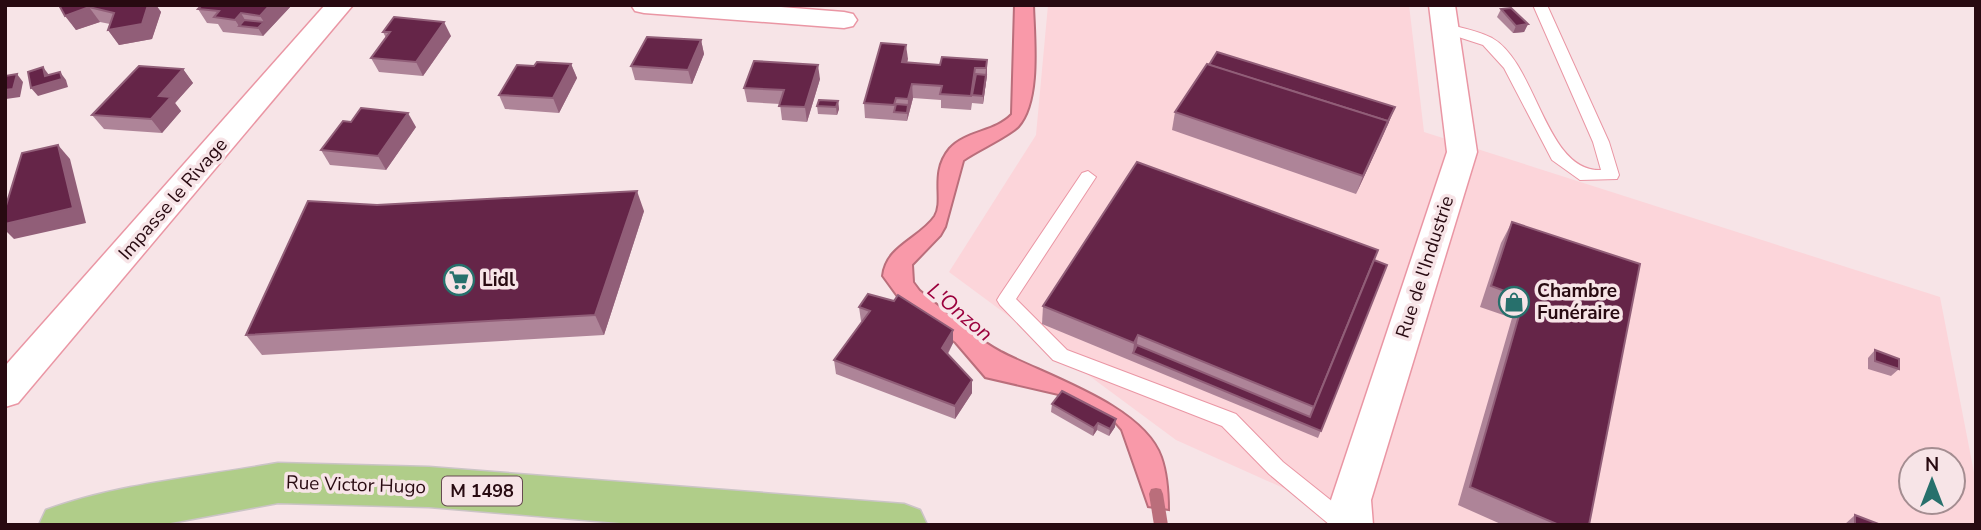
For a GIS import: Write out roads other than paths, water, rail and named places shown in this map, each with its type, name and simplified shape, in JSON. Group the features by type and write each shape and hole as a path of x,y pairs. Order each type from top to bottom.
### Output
{"main road":[{"name":"Rue Victor Hugo","path":"62,525 100,515 278,483 429,487 904,525"}],"street":[{"name":"Impasse le Rivage","path":"5,392 341,5"},
{"path":"644,5 844,20"},
{"name":"Rue de l'Industrie","path":"1353,525 1351,500 1462,152 1444,17"}],"lane":[{"path":"1444,17 1488,42 1510,66 1558,156 1586,176 1611,174 1601,142 1540,5"},
{"path":"1088,177 1006,300 1060,355 1229,420 1276,468 1346,525"}],"waterway":[{"name":"L'Onzon","path":"1156,494 1161,525"}],"place":[{"name":"Lidl","path":"459,280"},
{"name":"Chambre Funéraire","path":"1514,302"}]}
